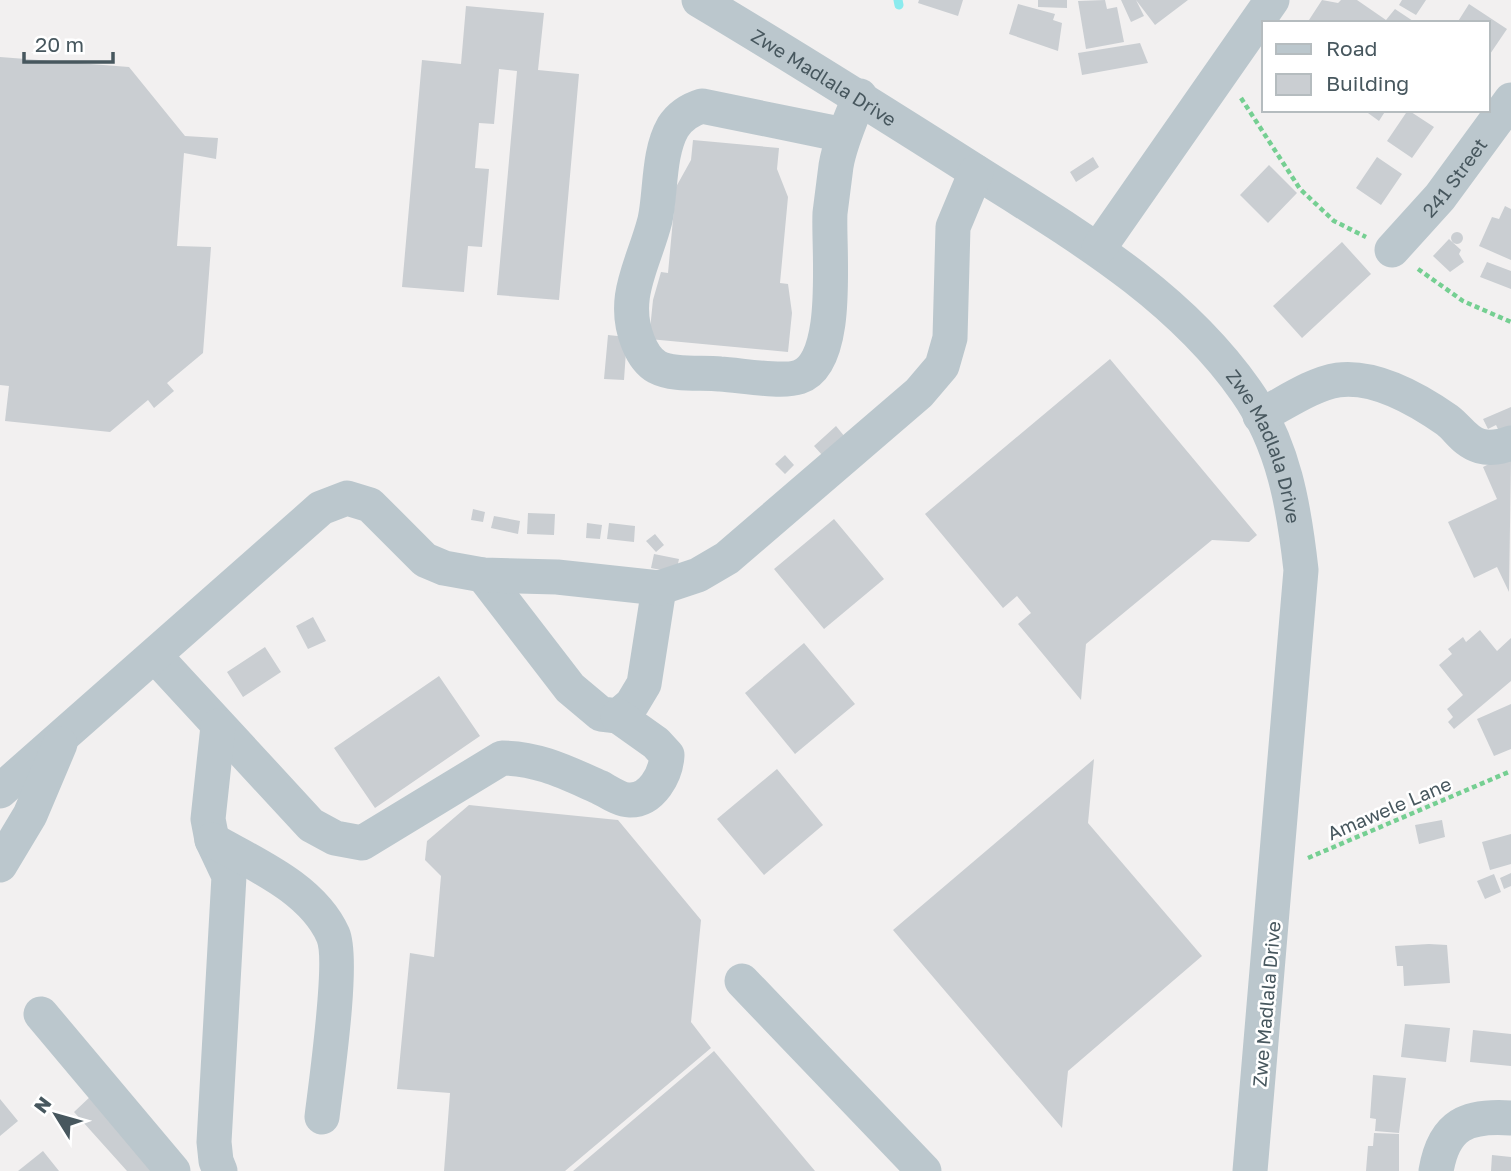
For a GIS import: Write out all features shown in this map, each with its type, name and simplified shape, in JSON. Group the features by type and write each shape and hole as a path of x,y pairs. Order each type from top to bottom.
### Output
{"street":[{"name":"Zwe Madlala Drive","path":"699,0 860,96 1099,248 1200,334 1247,392 1276,445 1294,507 1301,570 1278,871 1250,1171"},
{"path":"1099,248 1272,0"},
{"path":"844,135 702,106 689,110 678,121 671,130 654,220 631,292 633,329 647,358 656,366 681,371 792,378 800,377 814,367 822,352 826,332 832,277 830,215 837,162 844,135 860,96"},
{"name":"241 Street","path":"1392,250 1440,197 1511,100"},
{"path":"0,791 321,508 347,498 370,505 425,560 444,568 483,575 557,578 659,588 698,575 727,558 919,393 942,366 950,338 953,227 976,172"},
{"path":"1260,416 1320,386 1338,380 1360,380 1396,390 1448,421 1468,441 1497,448 1511,443"},
{"path":"155,656 311,825 335,838 362,843 502,758 524,758 549,765 628,800 642,797 666,771 667,755 618,716 601,714 570,688 483,575"},
{"path":"618,716 632,704 644,684 659,588"},
{"path":"218,726 208,819 212,840 229,876 214,1142 220,1171"},
{"path":"0,865 30,815 61,740"},
{"path":"212,840 275,876 301,895 316,910 334,937 336,977 322,1117"},
{"path":"742,981 924,1171"},
{"path":"41,1014 173,1171"},
{"path":"1436,1171 1439,1153 1449,1135 1464,1122 1484,1116 1511,1118"}],"path":[{"path":"1224,72 1300,189 1334,221 1392,250 1463,301 1511,322"},
{"name":"Amawele Lane","path":"1278,871 1511,771"}],"building":[{"path":"919,0 963,0 958,16 918,3"},
{"path":"1038,0 1067,0 1067,8 1038,7"},
{"path":"1105,0 1107,9 1117,7 1124,42 1086,49 1078,1"},
{"path":"1121,0 1136,0 1144,16 1131,22"},
{"path":"1136,0 1188,0 1155,25"},
{"path":"1322,0 1338,3 1341,0 1357,0 1386,20 1395,9 1413,21 1310,21"},
{"path":"1402,0 1426,0 1416,15 1399,5"},
{"path":"1018,4 1055,14 1053,20 1062,23 1058,51 1009,34"},
{"path":"1469,4 1507,29 1490,54 1490,21 1458,21"},
{"path":"466,6 544,13 538,70 579,74 559,300 497,295 517,71 499,69 494,124 479,123 475,168 489,169 482,247 468,246 464,292 402,287 422,60 461,64"},
{"path":"1140,43 1148,63 1082,75 1078,53"},
{"path":"0,57 129,67 185,136 218,138 216,159 184,153 177,246 211,247 203,353 167,383 174,391 154,408 148,400 110,432 5,421 9,386 0,385"},
{"path":"1369,112 1385,112 1379,121"},
{"path":"1407,112 1411,112 1434,127 1412,158 1387,141"},
{"path":"693,140 779,148 777,169 788,197 780,283 788,284 792,313 788,352 649,339 653,300 661,272 668,273 676,187 691,160"},
{"path":"1093,157 1099,167 1076,182 1070,172"},
{"path":"1377,157 1402,174 1381,205 1356,188"},
{"path":"1269,165 1297,193 1268,223 1240,195"},
{"path":"1505,206 1511,209 1511,260 1479,246 1492,217 1499,219"},
{"path":"1457,232 1463,238 1457,244 1451,238"},
{"path":"1449,239 1461,250 1459,254 1464,262 1450,272 1433,256"},
{"path":"1342,242 1371,274 1302,338 1273,306"},
{"path":"1487,262 1511,271 1511,289 1480,277"},
{"path":"608,335 627,337 624,380 604,379"},
{"path":"1110,359 1257,535 1249,542 1212,540 1086,644 1081,700 1018,624 1031,613 1017,596 1003,608 925,514"},
{"path":"1511,407 1511,431 1501,435 1496,425 1488,429 1483,419"},
{"path":"836,426 845,437 823,456 814,446"},
{"path":"1509,454 1509,592 1497,567 1474,578 1448,522 1497,499 1483,467"},
{"path":"785,455 794,465 785,474 775,464"},
{"path":"473,509 485,512 483,522 471,520"},
{"path":"528,513 555,514 554,535 527,534"},
{"path":"494,516 520,521 518,534 491,528"},
{"path":"834,519 884,579 824,629 774,569"},
{"path":"587,523 602,525 600,539 586,538"},
{"path":"609,523 635,526 634,542 607,539"},
{"path":"655,534 664,545 656,552 646,541"},
{"path":"654,554 679,559 676,573 651,568"},
{"path":"313,617 326,641 308,649 296,626"},
{"path":"1480,630 1497,651 1511,638 1511,681 1454,729 1448,722 1453,717 1447,709 1463,695 1439,665 1452,654 1448,649 1463,637 1466,642"},
{"path":"804,643 855,704 795,754 745,693"},
{"path":"265,647 281,672 243,697 227,672"},
{"path":"439,676 480,736 375,808 334,748"},
{"path":"1511,704 1511,749 1494,756 1477,719"},
{"path":"1094,759 1088,823 1202,956 1068,1071 1062,1128 893,930"},
{"path":"777,769 823,825 764,875 717,819"},
{"path":"469,805 618,820 701,920 691,1022 711,1048 565,1171 444,1171 450,1093 397,1089 410,953 434,957 441,876 425,860 427,841"},
{"path":"1442,820 1445,837 1419,844 1415,825"},
{"path":"1511,834 1511,864 1490,870 1482,842"},
{"path":"1511,873 1511,886 1504,889 1500,878"},
{"path":"1494,874 1501,892 1485,899 1477,881"},
{"path":"1447,945 1450,983 1404,986 1403,966 1397,966 1395,946"},
{"path":"1405,1024 1450,1028 1446,1062 1401,1057"},
{"path":"1473,1030 1511,1034 1511,1066 1470,1062"},
{"path":"714,1051 815,1171 573,1171"},
{"path":"1373,1075 1406,1078 1399,1133 1375,1131 1376,1119 1370,1118"},
{"path":"92,1095 159,1171 127,1171 74,1112"},
{"path":"0,1099 18,1121 0,1136"},
{"path":"1374,1133 1399,1134 1399,1171 1366,1171 1368,1146 1373,1146"},
{"path":"43,1151 59,1171 18,1171"},
{"path":"1492,1155 1511,1157 1511,1171 1491,1171"}],"waterway":[{"path":"898,0 899,5"}]}
